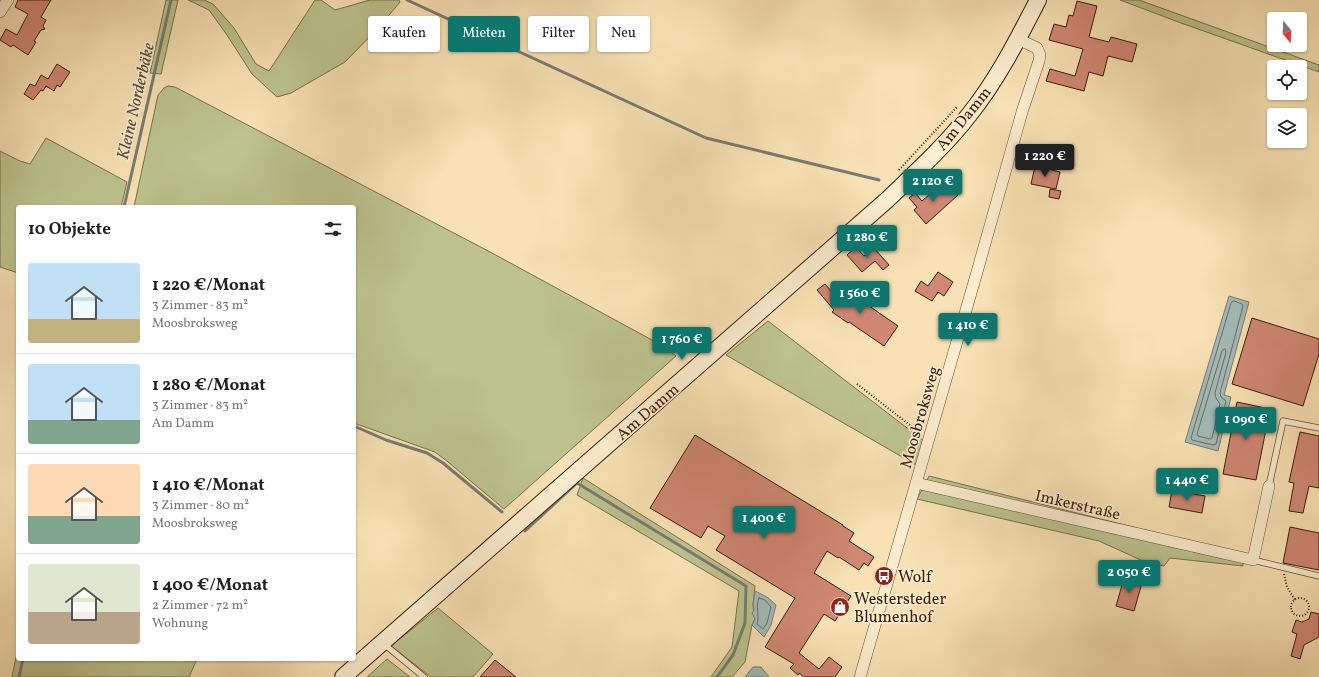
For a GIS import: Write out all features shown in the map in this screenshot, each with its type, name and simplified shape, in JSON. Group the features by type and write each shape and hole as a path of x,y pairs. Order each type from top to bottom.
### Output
{"main road":[{"name":"Am Damm","path":"343,677 887,200 930,159 969,115 995,78 1018,39 1038,0"}],"street":[{"path":"0,12 8,0"},
{"name":"Moosbroksweg","path":"860,677 1022,112 1039,61 1040,55 1037,48 1018,39"},
{"name":"Imkerstraße","path":"916,483 1253,560"},
{"path":"1253,560 1269,486"}],"lane":[{"path":"1269,486 1283,422 1319,428"},
{"path":"1253,560 1319,576"},
{"path":"382,642 424,677"}],"path":[{"path":"897,171 961,103"},
{"path":"857,384 929,440"},
{"path":"1284,568 1286,587 1295,600"},
{"path":"1302,599 1308,604 1309,608 1306,614 1298,616 1292,611 1291,608 1295,600 1302,599"}],"green space":[{"path":"166,0 178,0 161,74 150,73"},
{"path":"188,0 204,0 213,4 234,28 256,64 269,71 315,0 321,0 335,10 370,0 399,0 400,2 388,16 368,16 368,38 345,62 291,93 277,97 252,74 209,10"},
{"path":"1120,0 1139,0 1267,46 1267,52 1283,52 1305,60 1285,60"},
{"path":"1307,61 1319,65 1319,72 1307,68"},
{"path":"168,86 175,87 492,253 663,346 676,356 504,509 435,452 356,424 356,205 134,205 158,95"},
{"path":"46,138 127,182 121,205 16,205 16,272 0,267 0,151 20,161 30,164"},
{"path":"768,321 924,441 916,465 726,355"},
{"path":"929,476 1149,531 1243,563 1243,566 1170,558 1164,566 1143,561 1099,541 917,499"},
{"path":"583,478 755,586 753,605 755,619 752,625 745,662 732,677 711,677 732,647 739,591 577,495"},
{"path":"438,608 493,654 473,677 431,677 391,646"},
{"path":"16,658 16,661 196,661 189,677 12,677"},
{"path":"387,659 410,677 367,677"}],"water":[{"path":"1229,296 1249,302 1224,395 1231,397 1218,451 1185,442"},
{"path":"755,591 767,597 776,605 771,625 764,637 752,625 755,619 752,613 754,610 753,605"},
{"path":"753,667 761,667 769,677 745,677"}],"building":[{"path":"18,0 51,0 41,17 46,20 43,26 45,29 41,30 28,55 13,45 11,47 0,40 6,29 17,35 28,14 15,7"},
{"path":"1077,1 1097,6 1089,37 1109,42 1111,37 1137,44 1132,62 1108,56 1103,76 1089,72 1084,91 1046,81 1050,69 1075,76 1083,49 1049,40 1054,24 1066,27 1069,15 1073,16"},
{"path":"57,64 70,72 60,87 57,85 54,91 46,86 43,91 41,90 33,100 24,94 30,84 35,86 41,75 48,79"},
{"path":"1035,166 1060,172 1056,189 1031,184"},
{"path":"949,185 958,195 926,224 914,210 917,207 909,198 915,193 922,201 938,187 941,192"},
{"path":"1050,189 1061,191 1059,199 1049,197"},
{"path":"856,247 864,256 874,248 889,265 883,270 875,261 862,272 847,255"},
{"path":"938,272 953,282 944,296 938,292 932,301 915,291 921,281 928,286"},
{"path":"825,284 840,301 848,289 863,300 862,301 898,326 884,346 832,312 834,310 817,290"},
{"path":"1252,318 1319,339 1319,354 1303,406 1232,384"},
{"path":"1237,402 1270,409 1256,480 1223,474"},
{"path":"1300,432 1319,436 1319,488 1309,486 1303,513 1289,511 1294,483 1289,482"},
{"path":"695,435 843,525 854,533 849,541 874,557 868,566 864,563 859,570 827,551 814,573 851,596 835,621 824,614 799,653 819,669 829,657 842,667 835,677 804,677 799,673 798,675 790,668 794,664 765,647 795,598 716,550 725,536 708,526 701,538 650,508"},
{"path":"1172,490 1205,496 1202,513 1169,507"},
{"path":"1290,527 1319,533 1319,570 1283,563"},
{"path":"1124,578 1142,583 1134,611 1116,606"},
{"path":"1311,612 1319,614 1319,637 1304,645 1300,659 1291,656 1297,634 1292,632 1296,620 1302,622 1309,619"},
{"path":"495,660 516,677 480,677"}],"waterway":[{"name":"Kleine Norderbäke","path":"124,205 171,0"},
{"path":"407,0 706,138 879,180"},
{"path":"356,427 386,440 427,453 443,463 502,512"},
{"path":"525,531 577,483 746,586 745,623 733,655 717,677"},
{"name":"Kleine Norderbäke","path":"19,677 23,661"}],"place":[{"name":"Wolf","path":"884,576"},
{"name":"Westersteder Blumenhof","path":"840,607"}]}
